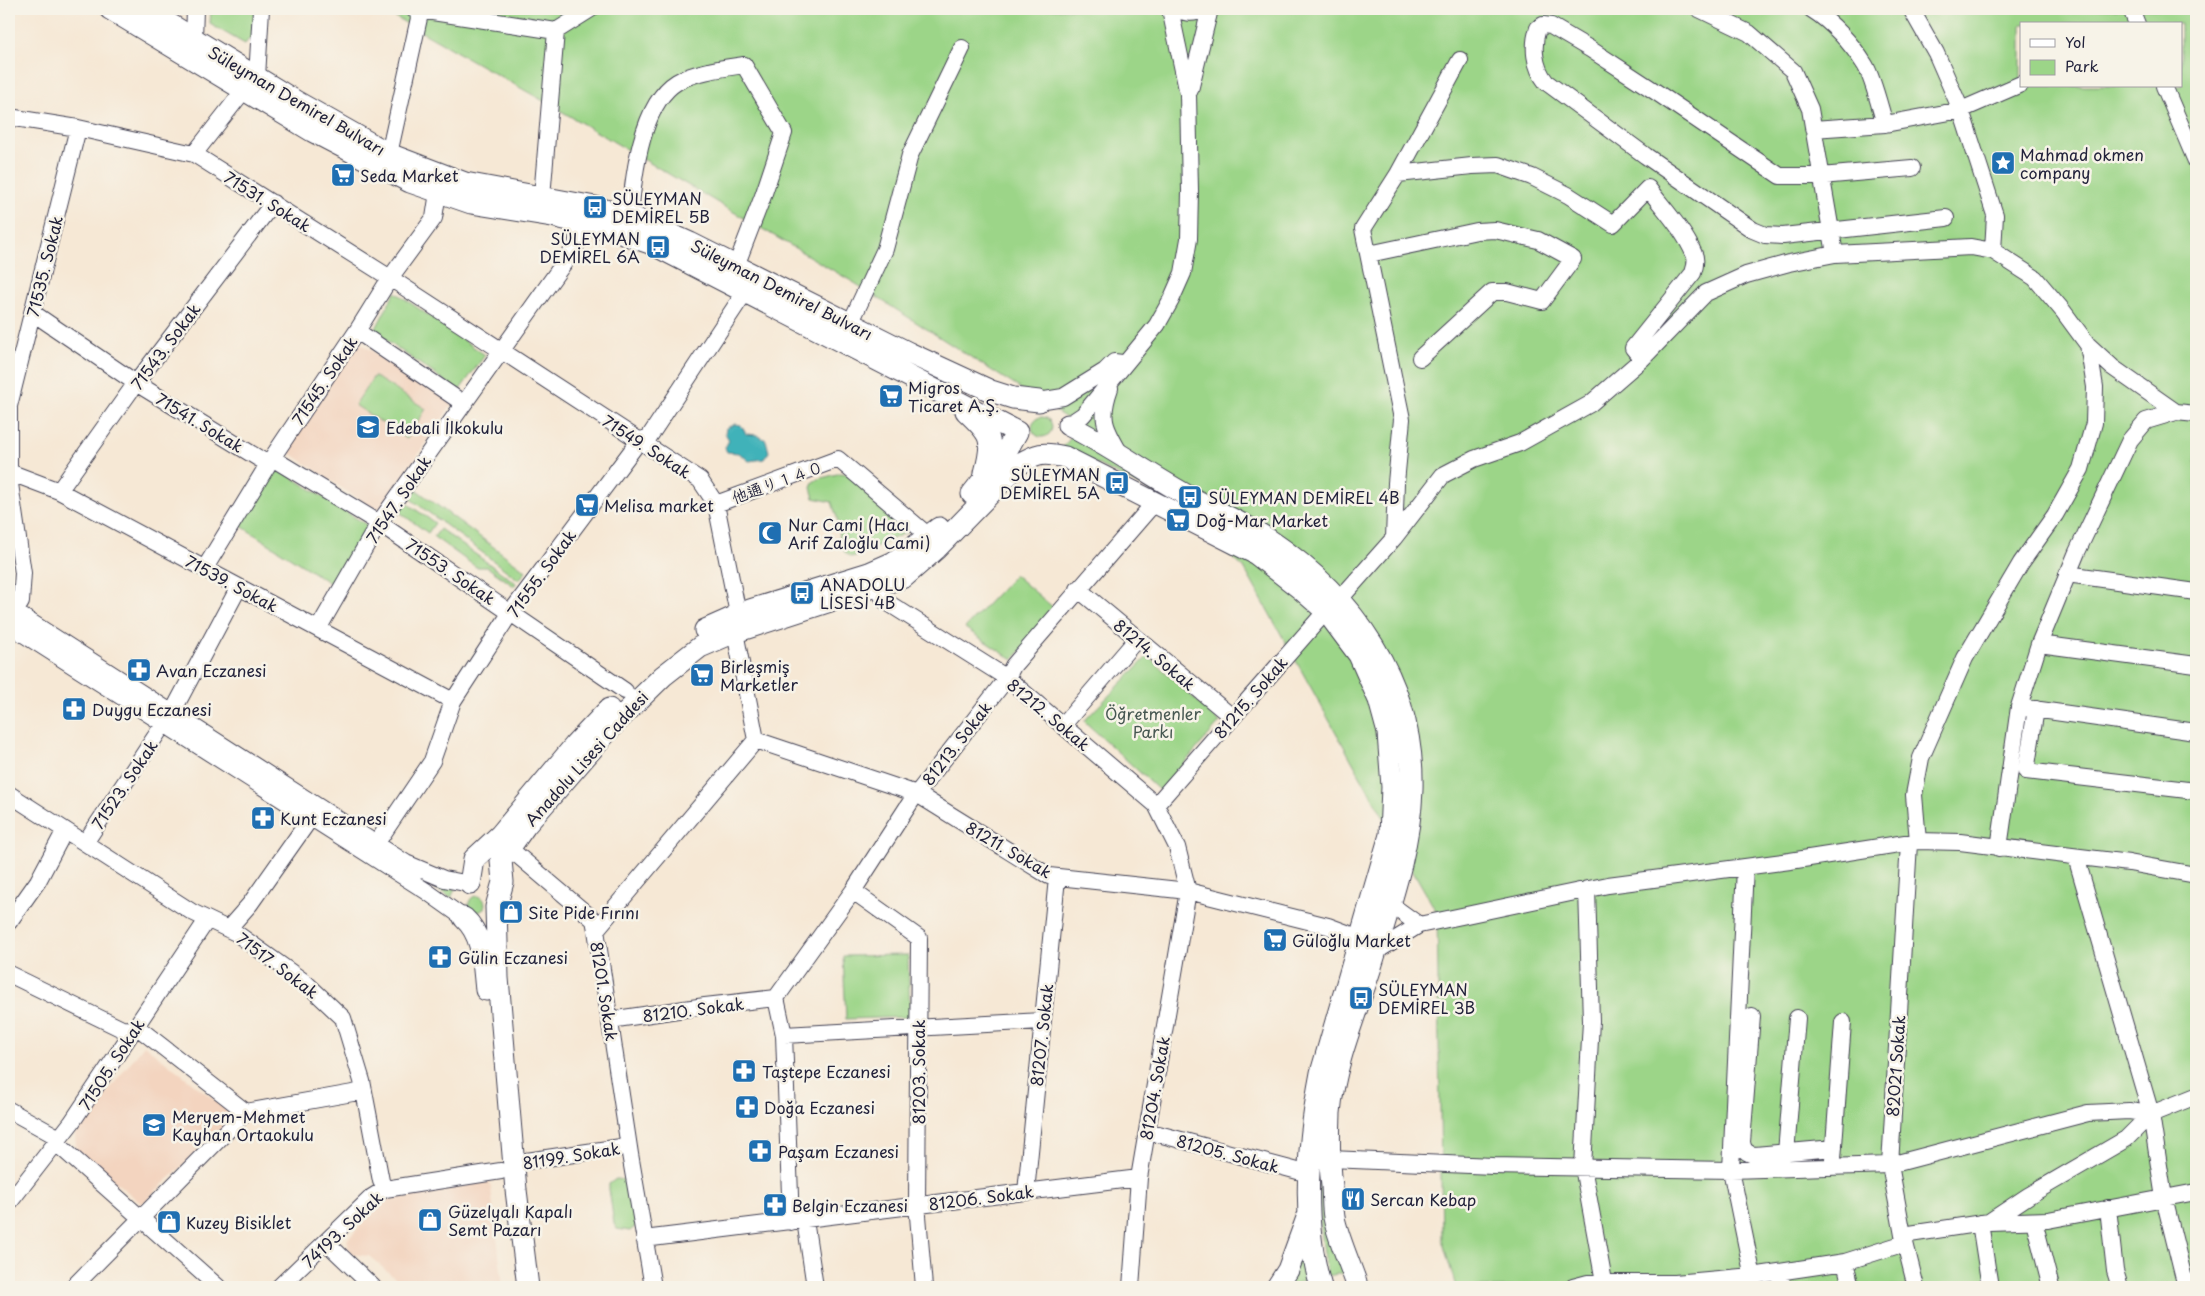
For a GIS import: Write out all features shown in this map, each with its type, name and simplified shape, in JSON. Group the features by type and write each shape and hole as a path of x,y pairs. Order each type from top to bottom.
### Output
{"main road":[{"name":"Süleyman Demirel Bulvarı","path":"110,9 389,154 465,183 595,206 630,217 690,243 850,324 991,391 1014,398 1039,401"},
{"name":"Süleyman Demirel Bulvarı","path":"145,9 194,39 250,83 364,160 410,182 471,203 612,230 650,243 1017,432"},
{"path":"953,398 983,426 991,442 982,483"},
{"path":"1043,453 1058,448 1064,441 1068,425 1062,410 1048,402 1039,401 1024,408 1017,423 1019,438 1029,449 1043,453 1065,457 1256,554 1332,606 1375,646 1397,692 1406,727 1412,790 1406,841 1390,904 1368,945 1321,1073 1313,1113 1309,1174 1315,1268 1323,1287 1333,1280 1341,1278 1359,1284"},
{"path":"1068,425 1155,477 1267,538 1316,577 1358,655 1379,700 1388,733 1392,787 1390,835 1368,945 1330,1111 1330,1159 1335,1222 1359,1284"},
{"name":"Anadolu Lisesi Caddesi","path":"873,580 894,562 930,537 982,483 1008,448 1017,432"},
{"name":"Anadolu Lisesi Caddesi","path":"470,884 474,860 500,835 575,744 652,665 693,636 873,580 904,577 938,548 1018,466 1031,456 1043,453"},
{"name":"Anadolu Lisesi Caddesi","path":"515,1287 498,978 496,907 503,882 501,860 528,822 636,700 700,647 737,623"},
{"path":"470,884 482,884 492,890 497,901 496,907 494,914 483,922 470,922 460,913 458,899 464,888 470,884"},
{"name":"Anadolu Lisesi Caddesi","path":"464,918 474,927 482,953 507,1167 528,1287"},
{"path":"1277,1287 1288,1270 1310,1209"}],"street":[{"path":"194,39 195,9"},
{"path":"194,154 250,83 261,9"},
{"path":"389,154 418,9 556,31 591,9"},
{"path":"1068,425 1083,415 1127,364 1157,325 1183,273 1190,210 1188,94 1170,9"},
{"path":"1177,9 1187,13 1194,13 1204,9"},
{"path":"1188,94 1210,9"},
{"path":"1699,9 1749,33 1793,71 1810,109 1835,254"},
{"path":"1811,9 1822,16 1848,42 1866,66 1885,124"},
{"path":"1911,9 1936,53 1961,110 1995,215 1993,251 2035,278 2064,311 2088,345 2112,367 2176,412"},
{"path":"2131,9 2136,22"},
{"path":"1912,168 1821,176 1780,176 1590,49 1551,26 1544,25 1538,28 1534,40 1538,72 1546,82 1646,156 1752,230 1765,235 1783,236 1946,218"},
{"path":"542,197 556,31"},
{"path":"850,324 884,249 910,155 962,48"},
{"path":"1394,538 1396,482 1402,419 1363,229 1398,174 1460,60"},
{"path":"630,217 634,179 646,125 666,91 678,81 717,69 744,65 784,133 763,196 736,266"},
{"path":"1813,129 1885,124 1961,110 2020,84"},
{"path":"2165,88 2196,161"},
{"name":"71531. Sokak","path":"9,117 78,128 194,154 501,351"},
{"name":"71535. Sokak","path":"11,615 21,602 23,573 9,472 9,406 78,128"},
{"path":"1398,174 1498,165 1532,177 1568,195 1613,224 1648,188 1684,237 1695,255 1695,264 1693,273 1633,348 1642,359"},
{"name":"71545. Sokak","path":"205,568 270,461 358,331 390,278 434,218 438,192"},
{"name":"71543. Sokak","path":"58,491 136,384 273,204"},
{"name":"71547. Sokak","path":"318,629 379,523 576,246 580,223"},
{"path":"1368,254 1495,230 1538,240 1574,259 1542,301 1507,292 1492,292 1420,358"},
{"name":"81215. Sokak","path":"1156,805 1232,717 1394,538 1443,475 1474,459 1520,443 1561,422 1590,404 1642,359 1706,293 1746,275 1789,263 1835,254 1970,247 1993,251"},
{"name":"71555. Sokak","path":"376,844 432,761 453,701 511,612 640,441 649,437 745,292"},
{"name":"71541. Sokak","path":"33,313 136,384 270,461"},
{"path":"358,331 464,403"},
{"name":"82021 Sokak","path":"1916,1287 1904,1239 1890,1165 1914,842 1914,795 1921,758 1965,658 2021,563 2055,515 2081,469 2094,423 2095,387 2088,345"},
{"name":"71549. Sokak","path":"501,351 700,480 716,504 737,623"},
{"path":"1039,401 1063,397 1105,371 1114,362 1127,364"},
{"path":"1113,378 1104,405 1106,430 1122,456"},
{"path":"1999,848 2019,707 2039,644 2067,574 2130,440 2146,421 2176,412 2196,414"},
{"name":"他通り１４０","path":"716,504 838,459 930,537"},
{"name":"71553. Sokak","path":"270,461 379,523 625,691"},
{"name":"71539. Sokak","path":"9,472 58,491 453,701"},
{"name":"81213. Sokak","path":"776,998 852,891 917,794 1007,678 1013,666 1155,502"},
{"path":"2067,574 2196,592"},
{"name":"81212. Sokak","path":"873,580 885,601 1007,678 1156,805 1177,847 1188,891"},
{"name":"71523. Sokak","path":"84,843 168,719 239,587"},
{"name":"81214. Sokak","path":"1078,589 1136,640 1232,717"},
{"path":"11,615 168,719 310,819 426,891 464,918"},
{"path":"737,623 756,740"},
{"path":"1063,725 1136,640"},
{"path":"2039,644 2196,665"},
{"path":"2019,707 2194,727"},
{"path":"2036,709 2026,771 2196,791"},
{"path":"168,719 424,872 444,880 470,884"},
{"name":"81211. Sokak","path":"756,740 917,794 1049,876 1188,891 1328,926 1368,945"},
{"name":"81201. Sokak","path":"653,1287 628,1146 596,930 756,740"},
{"name":"71517. Sokak","path":"9,794 207,920 228,928 306,983 343,1018 364,1091 381,1181 385,1189"},
{"path":"228,928 250,904 310,819"},
{"path":"9,922 38,880 65,830"},
{"path":"1368,945 1419,925 1587,889 1914,842 1960,842 2196,875"},
{"path":"509,848 594,920 596,930"},
{"path":"2076,857 2151,1114 2164,1198 2186,1287"},
{"path":"1745,867 1731,1170 1754,1282"},
{"name":"81207. Sokak","path":"1026,1192 1057,878"},
{"path":"1587,889 1591,1021 1583,1167 1605,1285"},
{"name":"81203. Sokak","path":"852,891 919,938 917,1204 924,1287"},
{"name":"81204. Sokak","path":"1131,1287 1139,1178 1188,891"},
{"path":"1390,904 1419,925"},
{"name":"71505. Sokak","path":"9,1203 58,1141 129,1039 207,920"},
{"path":"9,974 122,1029 141,1030 246,1112"},
{"path":"776,998 784,1036 798,1221 815,1287"},
{"name":"81210. Sokak","path":"610,1020 776,998"},
{"path":"1752,1016 1742,1146 1748,1153 1755,1156 1834,1148"},
{"path":"1786,1152 1797,1018"},
{"path":"784,1036 1042,1021"},
{"path":"1832,1166 1843,1022"},
{"path":"73,1287 246,1112 364,1091"},
{"path":"1984,1223 2126,1138 2151,1114 2196,1096"},
{"path":"9,1110 54,1135 63,1150 218,1287"},
{"path":"1330,1159 1493,1166 1731,1170 1890,1165 2088,1113 2129,1111 2151,1114"},
{"name":"81205. Sokak","path":"1147,1130 1309,1174"},
{"name":"81199. Sokak","path":"507,1167 628,1146"},
{"name":"74193. Sokak","path":"279,1287 372,1197 385,1189 507,1167"},
{"name":"81206. Sokak","path":"644,1239 1139,1178"},
{"path":"1573,1287 1588,1283 1605,1285 1675,1285 1781,1279 1845,1262 1904,1239 1984,1223 2048,1220 2196,1192"},
{"path":"2108,1208 2115,1271 2120,1287"},
{"path":"2034,1221 2051,1287"},
{"path":"1984,1223 1990,1287"},
{"path":"326,1242 373,1287"},
{"path":"1845,1262 1851,1287"}],"shaded area":[{"name":"Edebali İlkokulu","path":"357,341 452,404 379,513 284,449"},
{"name":"Meryem-Mehmet Kayhan Ortaokulu","path":"144,1045 235,1116 142,1204 76,1149 75,1134"},
{"name":"Güzelyalı Kapalı Semt Pazarı","path":"490,1181 503,1287 402,1287 401,1283 369,1256 350,1254 347,1240 385,1200"}],"green space":[{"path":"211,9 262,9 261,47 249,39 245,44 210,24"},
{"path":"381,9 2196,9 2196,1287 1456,1287 1442,1239 1437,913 1399,846 1333,1073 1324,1112 1323,1161 1328,1220 1343,1273 1327,1276 1320,1222 1317,1162 1318,1111 1327,1072 1394,836 1244,568 1165,498 1063,447 1073,435 1145,481 1096,437 853,282 556,108"},
{"path":"395,292 485,355 459,391 374,332"},
{"path":"374,376 426,409 407,439 355,405"},
{"path":"1042,417 1049,420 1052,427 1049,434 1042,437 1035,434 1032,427 1035,420"},
{"path":"279,469 370,527 333,585 238,524 272,471"},
{"path":"841,473 852,475 910,525 909,531 856,556 850,557 842,549 838,520 832,502 814,498 811,488 813,482 818,479"},
{"path":"414,488 526,571 519,580 408,497"},
{"path":"405,502 435,523 428,533 398,511"},
{"path":"440,529 516,583 514,586 487,567 476,567 434,537"},
{"path":"1015,575 1055,609 1013,660 965,628"},
{"name":"Öğretmenler Parkı","path":"1148,656 1220,722 1160,791 1084,721"},
{"path":"436,883 455,889 451,898 434,887"},
{"path":"477,896 483,898 485,904 483,910 477,912 471,910 469,904 471,898"},
{"path":"908,955 910,1017 846,1019 843,956"},
{"path":"616,1179 627,1180 637,1225 630,1231 617,1229 614,1224 609,1184"},
{"path":"1301,1250 1306,1280 1287,1287"}],"water":[{"path":"736,424 741,425 746,434 757,435 766,440 769,452 764,459 749,461 739,453 727,452 725,448 729,440 725,433 726,428"}],"place":[{"name":"Mahmad okmen company","path":"2003,163"},
{"name":"Seda Market","path":"343,175"},
{"name":"SÜLEYMAN DEMİREL 5B","path":"595,207"},
{"name":"SÜLEYMAN DEMİREL 6A","path":"658,247"},
{"name":"Migros Ticaret A.Ş.","path":"891,396"},
{"name":"Edebali İlkokulu","path":"368,427"},
{"name":"SÜLEYMAN DEMİREL 5A","path":"1117,483"},
{"name":"SÜLEYMAN DEMİREL 4B","path":"1190,497"},
{"name":"Melisa market","path":"587,505"},
{"name":"Doğ-Mar Market","path":"1178,520"},
{"name":"Nur Cami (Hacı Arif Zaloğlu Cami)","path":"770,533"},
{"name":"ANADOLU LİSESİ 4B","path":"802,593"},
{"name":"Avan Eczanesi","path":"139,670"},
{"name":"Birleşmiş Marketler","path":"702,675"},
{"name":"Duygu Eczanesi","path":"74,709"},
{"name":"Kunt Eczanesi","path":"263,818"},
{"name":"Site Pide Fırını","path":"511,912"},
{"name":"Güloğlu Market","path":"1275,940"},
{"name":"Gülin Eczanesi","path":"440,957"},
{"name":"SÜLEYMAN DEMİREL 3B","path":"1361,998"},
{"name":"Taştepe Eczanesi","path":"744,1071"},
{"name":"Doğa Eczanesi","path":"747,1107"},
{"name":"Meryem-Mehmet Kayhan Ortaokulu","path":"154,1125"},
{"name":"Paşam Eczanesi","path":"760,1151"},
{"name":"Sercan Kebap","path":"1353,1199"},
{"name":"Belgin Eczanesi","path":"775,1205"},
{"name":"Güzelyalı Kapalı Semt Pazarı","path":"430,1220"},
{"name":"Kuzey Bisiklet","path":"169,1222"}]}
